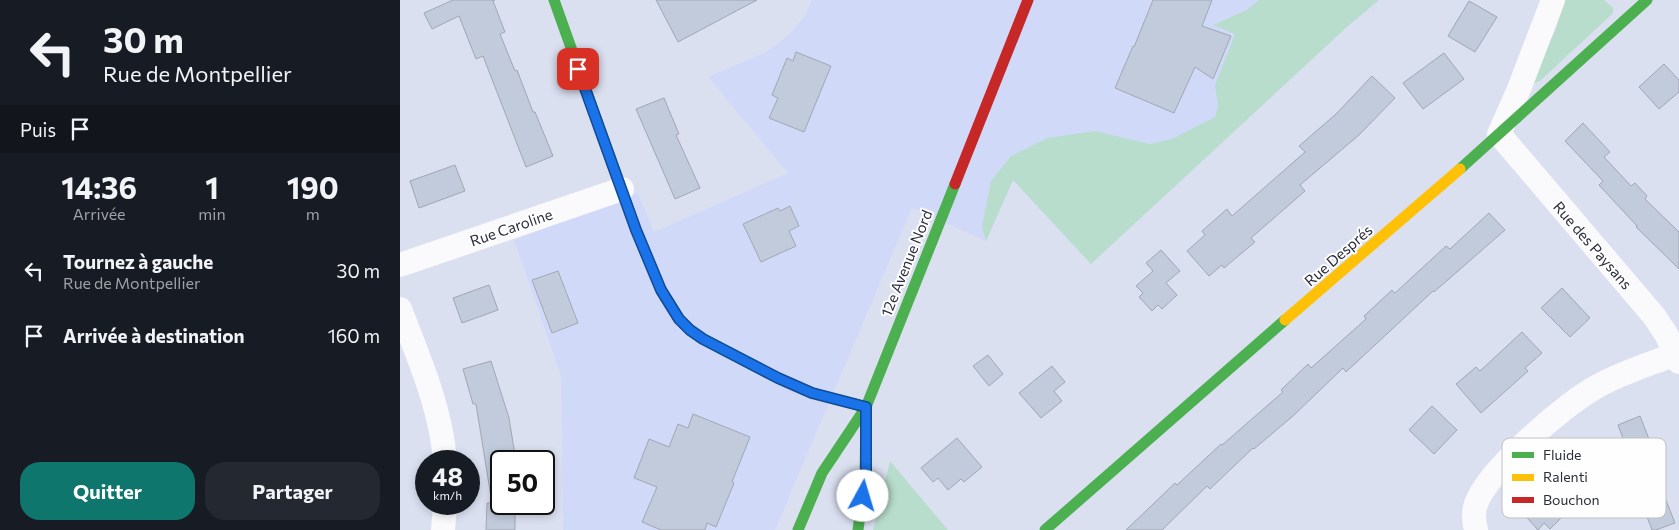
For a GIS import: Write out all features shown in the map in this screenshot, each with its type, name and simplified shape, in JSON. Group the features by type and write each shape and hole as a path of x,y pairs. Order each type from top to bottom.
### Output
{"street":[{"path":"554,0 622,190 661,290 679,319 703,339 778,378 812,393 866,407 866,478 858,530"},
{"name":"12e Avenue Nord","path":"798,530 822,473 866,407 1028,0"},
{"path":"1499,134 1519,89 1553,0"},
{"name":"Rue Després","path":"1045,530 1499,134 1647,0"},
{"name":"Rue des Paysans","path":"1499,134 1654,316 1678,358"},
{"name":"Rue Caroline","path":"400,265 622,190"},
{"path":"400,309 434,400 444,450"},
{"path":"1531,438 1579,398 1597,386 1615,377 1678,358"},
{"path":"1476,530 1474,520 1475,504 1485,487 1502,468"},
{"path":"443,530 444,515"}],"shaded area":[{"path":"812,0 1323,0 1091,264 1013,180 986,241 912,208 775,530 563,530 561,376 514,240 638,193 654,232 788,173 708,77 766,52 789,35 806,14"}],"green space":[{"path":"1259,0 1378,1 1347,27 1091,264 1013,180 986,241 982,227 991,181 1011,156 1047,138 1095,131 1150,144 1172,139 1215,117 1218,106 1215,85 1235,34 1213,25 1247,10"},
{"path":"1565,0 1604,0 1613,8 1613,13 1540,81 1534,83 1533,79 1555,31"},
{"path":"890,461 948,530 873,530"}],"building":[{"path":"453,0 495,0 493,1 505,32 500,34 553,156 526,167 483,56 476,59 459,16 432,29 424,13"},
{"path":"656,0 757,0 678,42"},
{"path":"1153,0 1212,0 1202,26 1231,36 1213,79 1195,67 1174,113 1115,88"},
{"path":"1469,1 1497,17 1475,52 1448,36"},
{"path":"796,52 831,66 804,132 769,118 778,98 772,95 787,58 793,61"},
{"path":"1444,53 1464,79 1423,109 1403,83"},
{"path":"1664,64 1679,80 1679,92 1659,109 1639,87"},
{"path":"1372,76 1395,98 1359,135 1300,185 1305,191 1251,238 1255,242 1224,268 1222,265 1209,276 1187,251 1205,235 1202,231 1227,209 1232,216 1305,152 1299,146 1336,114"},
{"path":"664,98 679,134 676,135 700,188 675,199 636,109"},
{"path":"1583,123 1610,152 1604,157 1631,186 1635,183 1647,196 1645,199 1679,232 1679,269 1636,227 1599,185 1603,181 1565,141"},
{"path":"455,165 465,191 419,208 410,181"},
{"path":"790,206 799,226 789,231 796,246 761,262 743,224 778,208 780,211"},
{"path":"1489,213 1505,230 1433,291 1346,372 1343,368 1293,416 1253,448 1210,489 1207,486 1162,530 1126,530 1175,483 1177,485 1221,444 1283,392 1281,390 1308,364 1311,368 1366,319 1364,316 1392,290 1395,293 1446,246 1450,249"},
{"path":"1161,250 1180,271 1166,283 1177,295 1162,309 1158,305 1152,311 1139,297 1143,293 1136,286 1153,271 1146,263"},
{"path":"558,271 578,323 552,333 532,280"},
{"path":"489,285 498,310 462,323 453,298"},
{"path":"1562,288 1590,318 1570,337 1541,308"},
{"path":"1522,332 1542,353 1525,368 1528,371 1481,413 1456,384 1476,367 1480,371"},
{"path":"988,355 1003,374 989,386 973,366"},
{"path":"491,361 509,418 514,450 490,450 490,491 476,404 473,404 463,369"},
{"path":"1052,366 1065,382 1054,391 1062,401 1041,418 1019,393"},
{"path":"1432,406 1457,430 1434,454 1409,430"},
{"path":"693,414 750,437 716,527 707,523 705,530 661,530 642,522 657,487 634,478 649,439 669,447 678,424 688,428"},
{"path":"1640,416 1649,438 1623,438 1618,425"},
{"path":"957,438 982,467 964,482 961,479 948,490 938,478 933,482 921,468"},
{"path":"1666,500 1675,523 1652,530 1647,518 1666,518"},
{"path":"487,503 490,503 490,515 515,515 515,530 486,530"},
{"path":"1527,518 1561,518 1550,529 1544,523 1538,530"}],"traffic: fast":[{"path":"554,0 636,230 661,290 679,319 703,339 778,378 812,393 866,407"},
{"path":"1460,169 1647,0"},
{"path":"798,530 822,473 866,407 955,184"},
{"path":"1045,530 1285,320"},
{"path":"858,530 865,478 866,407"}],"traffic: slow":[{"path":"1285,320 1460,169"}],"traffic: jam":[{"path":"955,184 1028,0"}],"route":[{"path":"578,69 636,230 661,290 679,319 703,339 778,378 812,393 866,407 866,478 863,496"}]}
